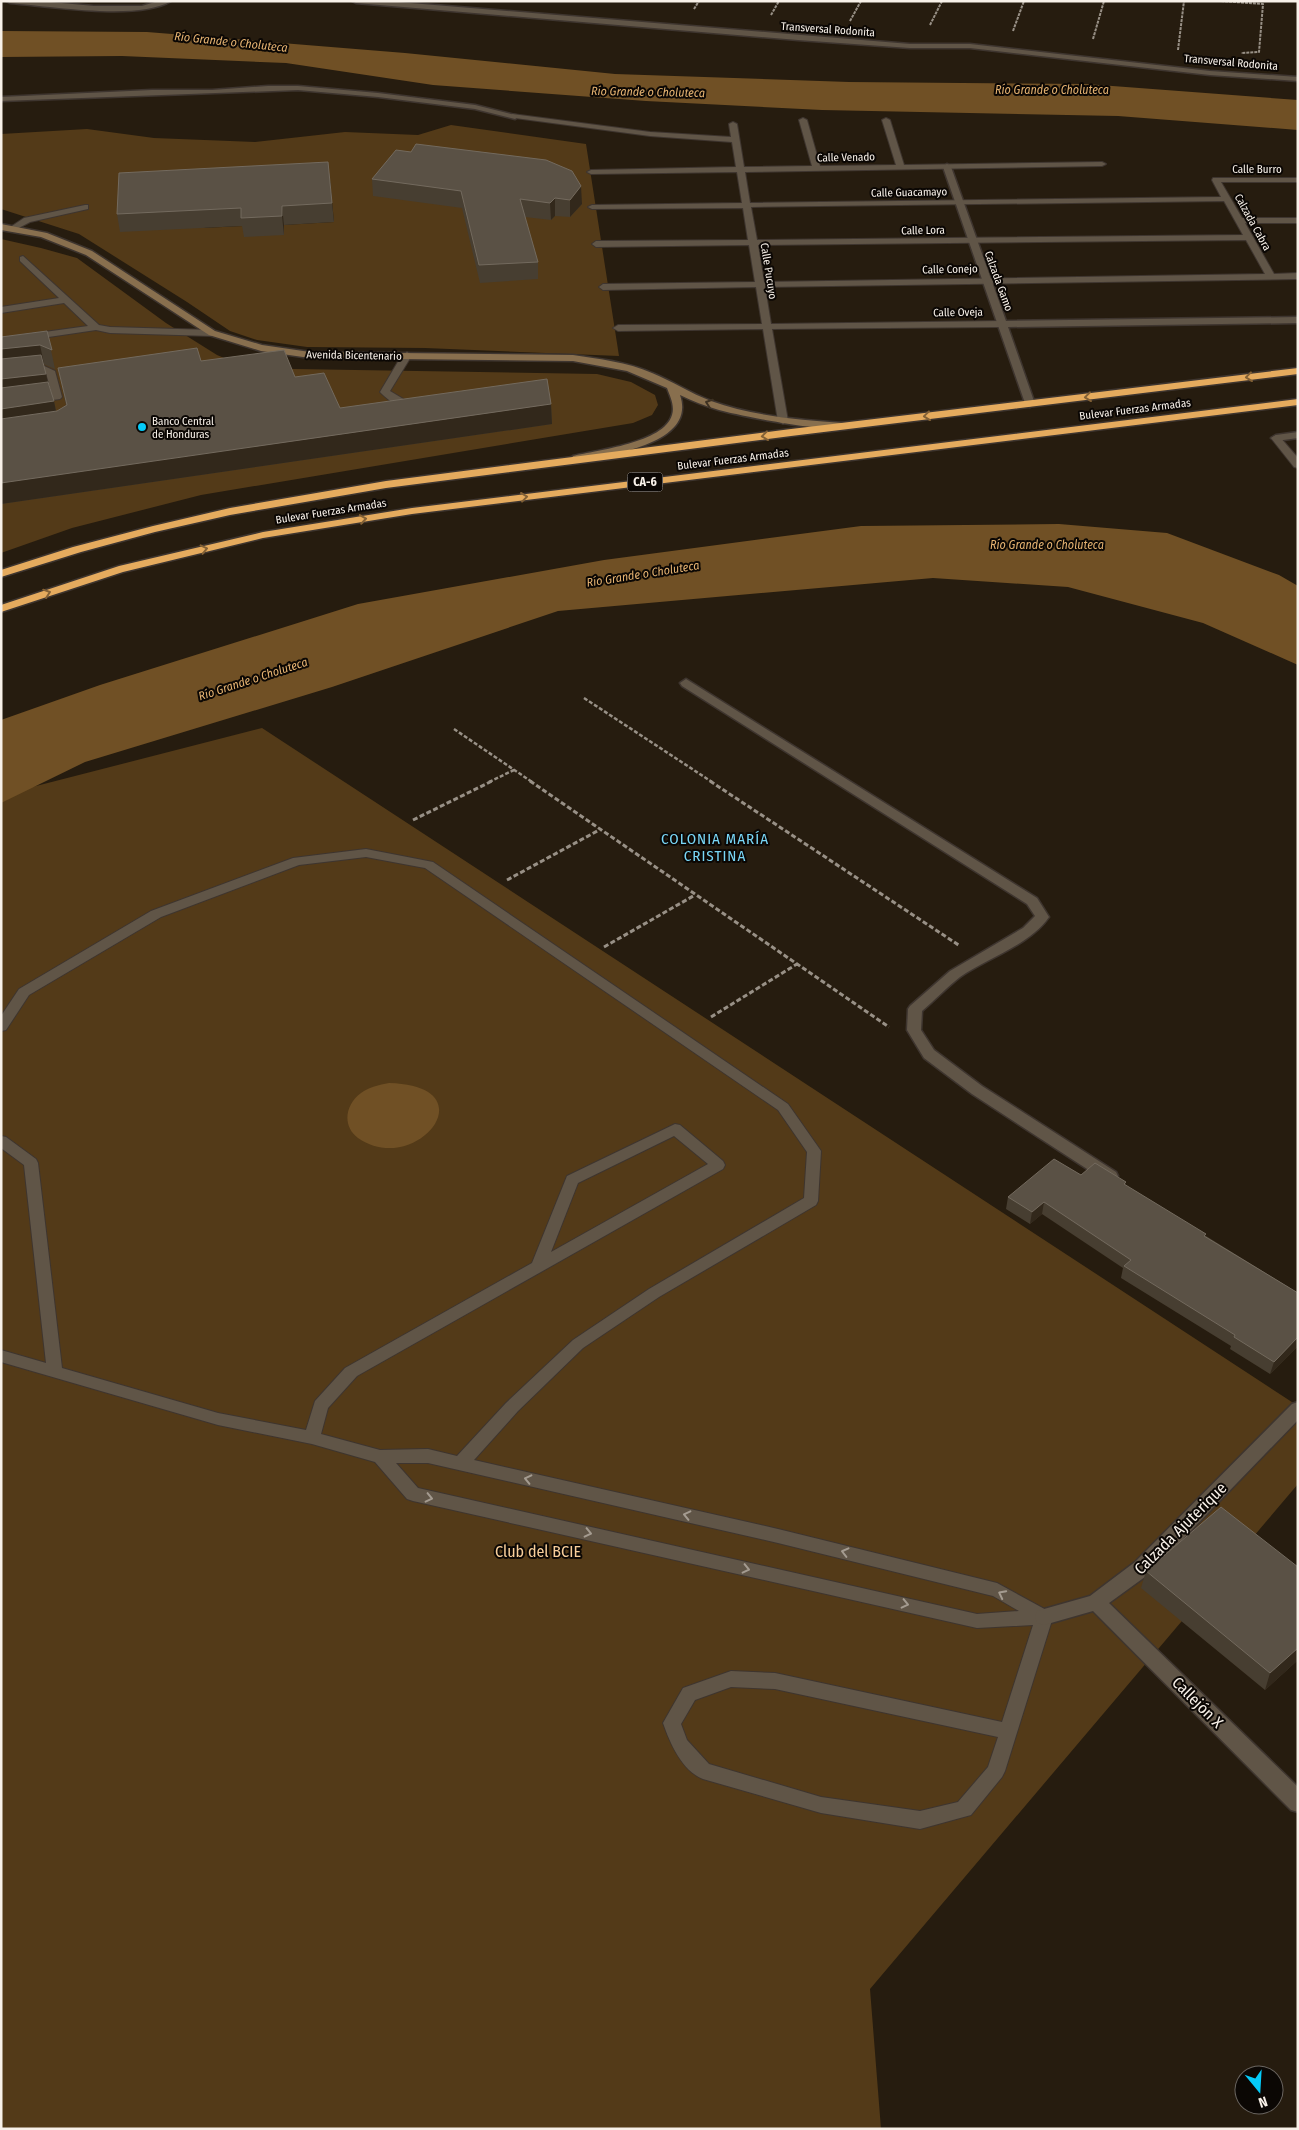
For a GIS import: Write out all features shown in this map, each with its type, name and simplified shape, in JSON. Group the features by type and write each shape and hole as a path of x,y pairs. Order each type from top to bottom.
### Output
{"highway":[{"name":"Bulevar Fuerzas Armadas","path":"1,574 110,539 251,506 395,483 842,426 1298,371"},
{"name":"Bulevar Fuerzas Armadas","path":"1,609 119,569 263,535 412,511 1298,402"}],"street":[{"path":"10,1 94,8 142,8 167,1"},
{"name":"Transversal Rodonita","path":"356,1 798,38 910,46 970,46 1210,73 1298,79"},
{"path":"1,99 298,88 446,104 515,116"},
{"name":"Calzada Gamo","path":"946,167 1030,404"},
{"name":"Avenida Bicentenario","path":"1,227 44,235 89,253 212,333 261,348 310,355 574,358 612,364 647,375 708,403 749,414 783,421 842,426"},
{"name":"Calle Oveja","path":"1001,324 1298,320"},
{"path":"563,461 624,448 646,441 665,431 676,419 678,405 672,388"},
{"path":"1276,438 1298,435"},
{"path":"686,683 1032,901 1042,917 1028,932 956,974 915,1009 914,1030 928,1054 976,1090 1125,1186"},
{"name":"Calzada Ajuterique","path":"1044,1617 1096,1602 1142,1568 1298,1409"},
{"name":"Callejón X","path":"1096,1602 1298,1803"}],"lane":[{"path":"515,116 650,134 736,140"},
{"path":"804,120 818,169"},
{"path":"886,120 901,167"},
{"name":"Calle Pucuyo","path":"733,124 783,421"},
{"name":"Calle Venado","path":"591,172 1102,164"},
{"name":"Calle Burro","path":"1216,180 1298,180"},
{"name":"Calzada Cabra","path":"1216,180 1271,276"},
{"name":"Calle Guacamayo","path":"592,207 1227,199"},
{"path":"13,228 27,220 85,207"},
{"path":"1240,221 1298,220"},
{"name":"Calle Lora","path":"596,244 1249,238"},
{"path":"24,260 64,300 96,327"},
{"name":"Calle Conejo","path":"603,287 760,283 1298,276"},
{"path":"1,310 64,300"},
{"name":"Calle Oveja","path":"618,328 1001,324"},
{"path":"1,341 96,327 110,330 212,333"},
{"path":"407,355 385,392 397,401 423,412"},
{"path":"1,374 44,369 50,371 58,401 1,404"},
{"path":"1276,438 1298,465"},
{"path":"1,1027 24,992 156,914 297,861 366,853 429,865 783,1107 814,1151 811,1202 654,1293 578,1344 512,1407 461,1463"},
{"path":"312,1438 321,1405 351,1372 718,1165 674,1129 572,1180 538,1266"},
{"path":"1,1140 31,1162 55,1372"},
{"path":"1,1356 218,1419 312,1438 380,1457 428,1456 461,1463 778,1536 997,1590 1044,1617"},
{"path":"380,1457 412,1494 978,1621 1044,1617"},
{"path":"1008,1731 775,1681 731,1679 689,1694 672,1723 679,1744 703,1771 821,1805 920,1820 964,1809 996,1772 1044,1617"}],"path":[{"path":"1006,51 1024,1"},
{"path":"1087,60 1104,1"},
{"path":"1177,58 1184,1"},
{"path":"1222,1 1263,4"},
{"path":"584,698 980,959"},
{"path":"454,728 928,1054"},
{"path":"413,820 514,770"},
{"path":"507,880 601,829"},
{"path":"604,947 695,895"},
{"path":"711,1017 797,964"}],"green space":[{"path":"451,125 586,144 619,356 425,348 307,347 257,340 230,331 79,234 1,209 1,134 87,129 154,138 255,142 345,132 418,135","holes":["330,180 334,222 284,225 284,235 243,226 203,228"]},
{"path":"1,239 77,258 166,323 217,355 236,363 294,369 597,374 631,382 655,395 658,405 652,415 633,423 201,495 72,528 1,553"},
{"name":"Club del BCIE","path":"262,728 1298,1406 1298,1484 870,1989 881,2129 1,2129 1,795"}],"water":[{"name":"Río Grande o Choluteca","path":"1,31 147,32 405,53 615,74 849,82 1086,84 1298,100 1298,130 1118,116 822,110 646,101 433,85 286,63 122,56 1,57"},
{"name":"Río Grande o Choluteca","path":"1059,524 1167,533 1279,575 1298,586 1298,665 1203,623 1068,587 933,578 558,611 332,687 85,762 1,803 1,720 100,685 358,604 604,560 861,526"},
{"path":"389,1083 419,1088 435,1098 439,1112 433,1127 420,1139 401,1147 380,1147 358,1138 349,1128 349,1109 356,1098 371,1088"}],"building":[{"path":"416,144 546,160 572,171 581,186 570,200 555,198 550,203 520,199 538,262 479,265 461,191 372,179 396,150 411,152"},
{"path":"328,162 332,203 282,206 282,216 241,218 241,208 117,214 119,173"},
{"path":"47,331 52,350 40,345 1,349 1,337"},
{"name":"Banco Central de Honduras","path":"197,348 201,361 284,350 295,377 324,373 340,408 547,379 551,404 1,483 1,419 57,411 67,405 58,368"},
{"path":"41,355 46,374 1,379 1,359"},
{"path":"48,382 54,401 1,409 1,388"},
{"path":"1054,1159 1081,1175 1095,1163 1126,1182 1124,1184 1206,1234 1204,1236 1298,1293 1298,1337 1274,1362 1234,1337 1235,1335 1124,1266 1131,1260 1044,1202 1032,1212 1008,1197"},
{"path":"1221,1507 1298,1567 1298,1648 1270,1673 1146,1571"}],"place":[{"name":"Banco Central de Honduras","path":"142,427"}],"district":[{"name":"COLONIA MARÍA CRISTINA","path":"715,848"}]}
